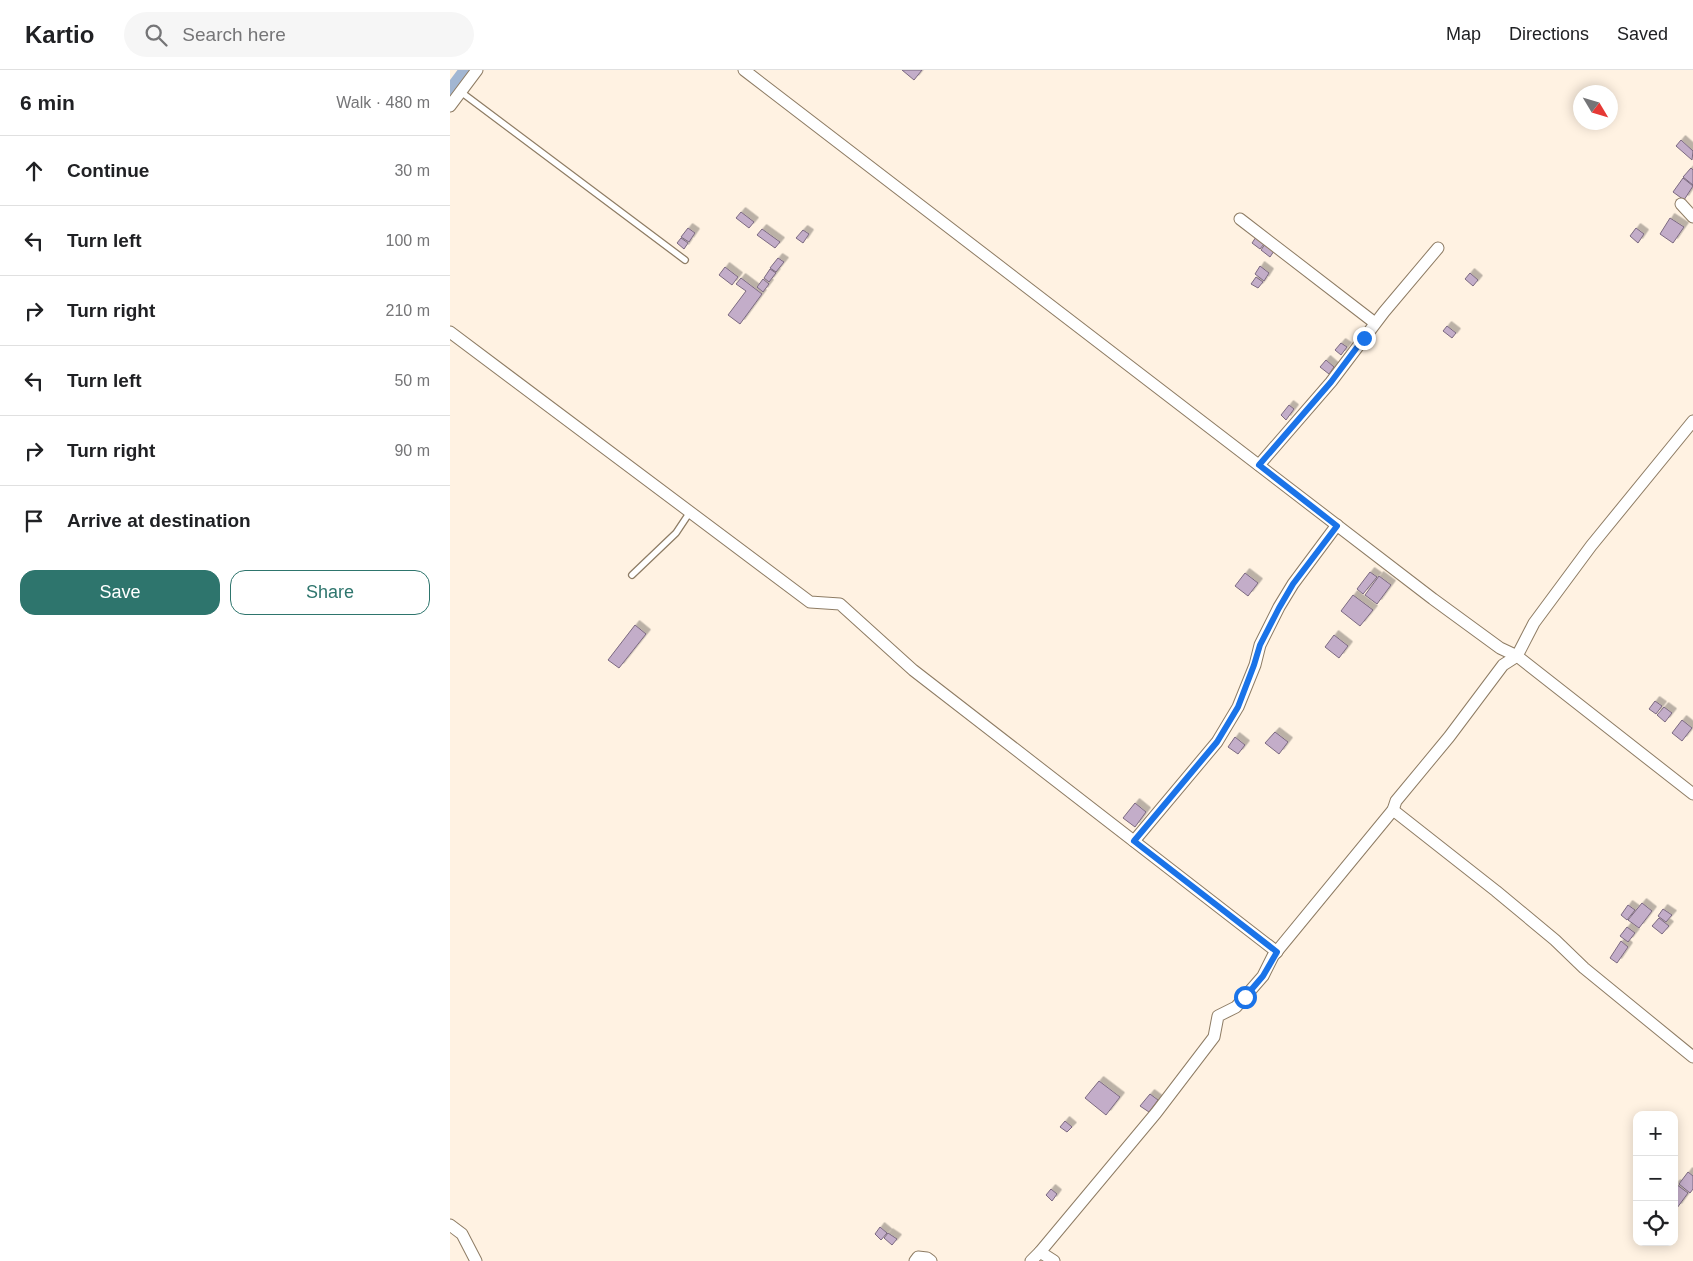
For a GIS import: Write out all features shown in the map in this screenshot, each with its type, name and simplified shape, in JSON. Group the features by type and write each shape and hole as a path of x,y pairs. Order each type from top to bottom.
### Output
{"street":[{"path":"450,106 477,70"},
{"path":"744,70 1433,599 1500,648 1517,656 1693,794"},
{"path":"1681,204 1693,217"},
{"path":"1240,219 1375,323"},
{"path":"1259,465 1331,382 1375,323 1438,248"},
{"path":"450,332 810,602 840,604 913,670 1277,952"},
{"path":"1032,1261 1156,1113 1214,1037 1218,1016 1236,1007 1263,976 1277,952 1393,810 1396,801 1449,737 1503,665 1517,656 1534,623 1591,546 1693,421"},
{"path":"1134,841 1217,742 1238,707 1260,645 1279,608 1293,584 1337,526"},
{"path":"1393,810 1496,891 1555,940 1584,968 1693,1057"},
{"path":"450,1225 462,1234 476,1261"},
{"path":"1040,1252 1054,1261"},
{"path":"915,1261 918,1257 927,1258 932,1261"}],"lane":[{"path":"461,92 685,260"},
{"path":"632,575 676,532 690,512"}],"building":[{"path":"902,70 922,70 914,80"},
{"path":"1681,140 1693,151 1692,160 1676,146"},
{"path":"1691,168 1693,170 1693,185 1683,177"},
{"path":"1683,178 1693,186 1684,200 1673,192"},
{"path":"741,212 754,222 749,228 736,218"},
{"path":"1670,218 1684,227 1673,243 1660,234"},
{"path":"688,228 695,233 689,242 681,237"},
{"path":"1636,228 1644,234 1638,243 1630,236"},
{"path":"762,229 780,242 775,248 757,235"},
{"path":"803,230 809,234 803,243 796,238"},
{"path":"1256,237 1264,244 1260,249 1252,243"},
{"path":"681,238 688,243 684,249 677,243"},
{"path":"1265,244 1274,251 1270,257 1261,250"},
{"path":"778,258 784,262 776,272 770,268"},
{"path":"1260,266 1269,273 1264,281 1255,274"},
{"path":"725,267 738,277 732,285 719,275"},
{"path":"770,269 776,273 769,282 764,278"},
{"path":"1470,273 1478,280 1473,286 1465,279"},
{"path":"1256,277 1263,282 1258,288 1251,284"},
{"path":"741,278 762,294 740,324 728,315 746,291 736,284"},
{"path":"763,279 769,284 763,292 757,287"},
{"path":"1447,326 1456,333 1452,338 1443,331"},
{"path":"1341,343 1347,347 1341,355 1335,350"},
{"path":"1326,360 1334,367 1329,374 1320,367"},
{"path":"1289,405 1294,409 1286,420 1281,415"},
{"path":"1370,572 1377,577 1363,594 1357,589"},
{"path":"1245,573 1258,583 1248,596 1235,586"},
{"path":"1379,576 1391,585 1377,604 1365,595"},
{"path":"1353,595 1373,610 1360,626 1341,611"},
{"path":"635,625 646,634 619,668 608,660"},
{"path":"1334,635 1348,646 1339,658 1325,647"},
{"path":"1655,701 1662,706 1656,714 1649,709"},
{"path":"1664,707 1672,713 1665,722 1657,715"},
{"path":"1682,720 1692,728 1682,741 1672,733"},
{"path":"1275,732 1288,742 1279,754 1265,743"},
{"path":"1235,737 1245,745 1238,754 1228,747"},
{"path":"1135,803 1146,812 1135,827 1123,818"},
{"path":"1642,903 1652,911 1639,928 1628,920"},
{"path":"1628,905 1635,910 1627,920 1621,915"},
{"path":"1663,909 1672,915 1666,922 1658,916"},
{"path":"1659,918 1669,926 1662,934 1652,926"},
{"path":"1627,927 1635,933 1628,942 1620,936"},
{"path":"1621,941 1628,947 1617,963 1610,958"},
{"path":"1099,1081 1120,1097 1106,1115 1085,1098"},
{"path":"1150,1094 1158,1100 1149,1112 1140,1106"},
{"path":"1065,1121 1072,1127 1067,1132 1060,1127"},
{"path":"1688,1172 1693,1176 1693,1189 1690,1193 1679,1184"},
{"path":"1678,1186 1688,1193 1678,1207"},
{"path":"1051,1189 1057,1194 1052,1201 1046,1195"},
{"path":"880,1227 887,1233 881,1240 875,1234"},
{"path":"888,1233 897,1239 892,1245 884,1238"}],"waterway":[{"path":"450,90 465,70"}],"route":[{"path":"1245,997 1263,976 1277,952 1134,841 1217,742 1238,707 1260,645 1279,608 1293,584 1337,526 1259,465 1331,382 1364,338"}]}
